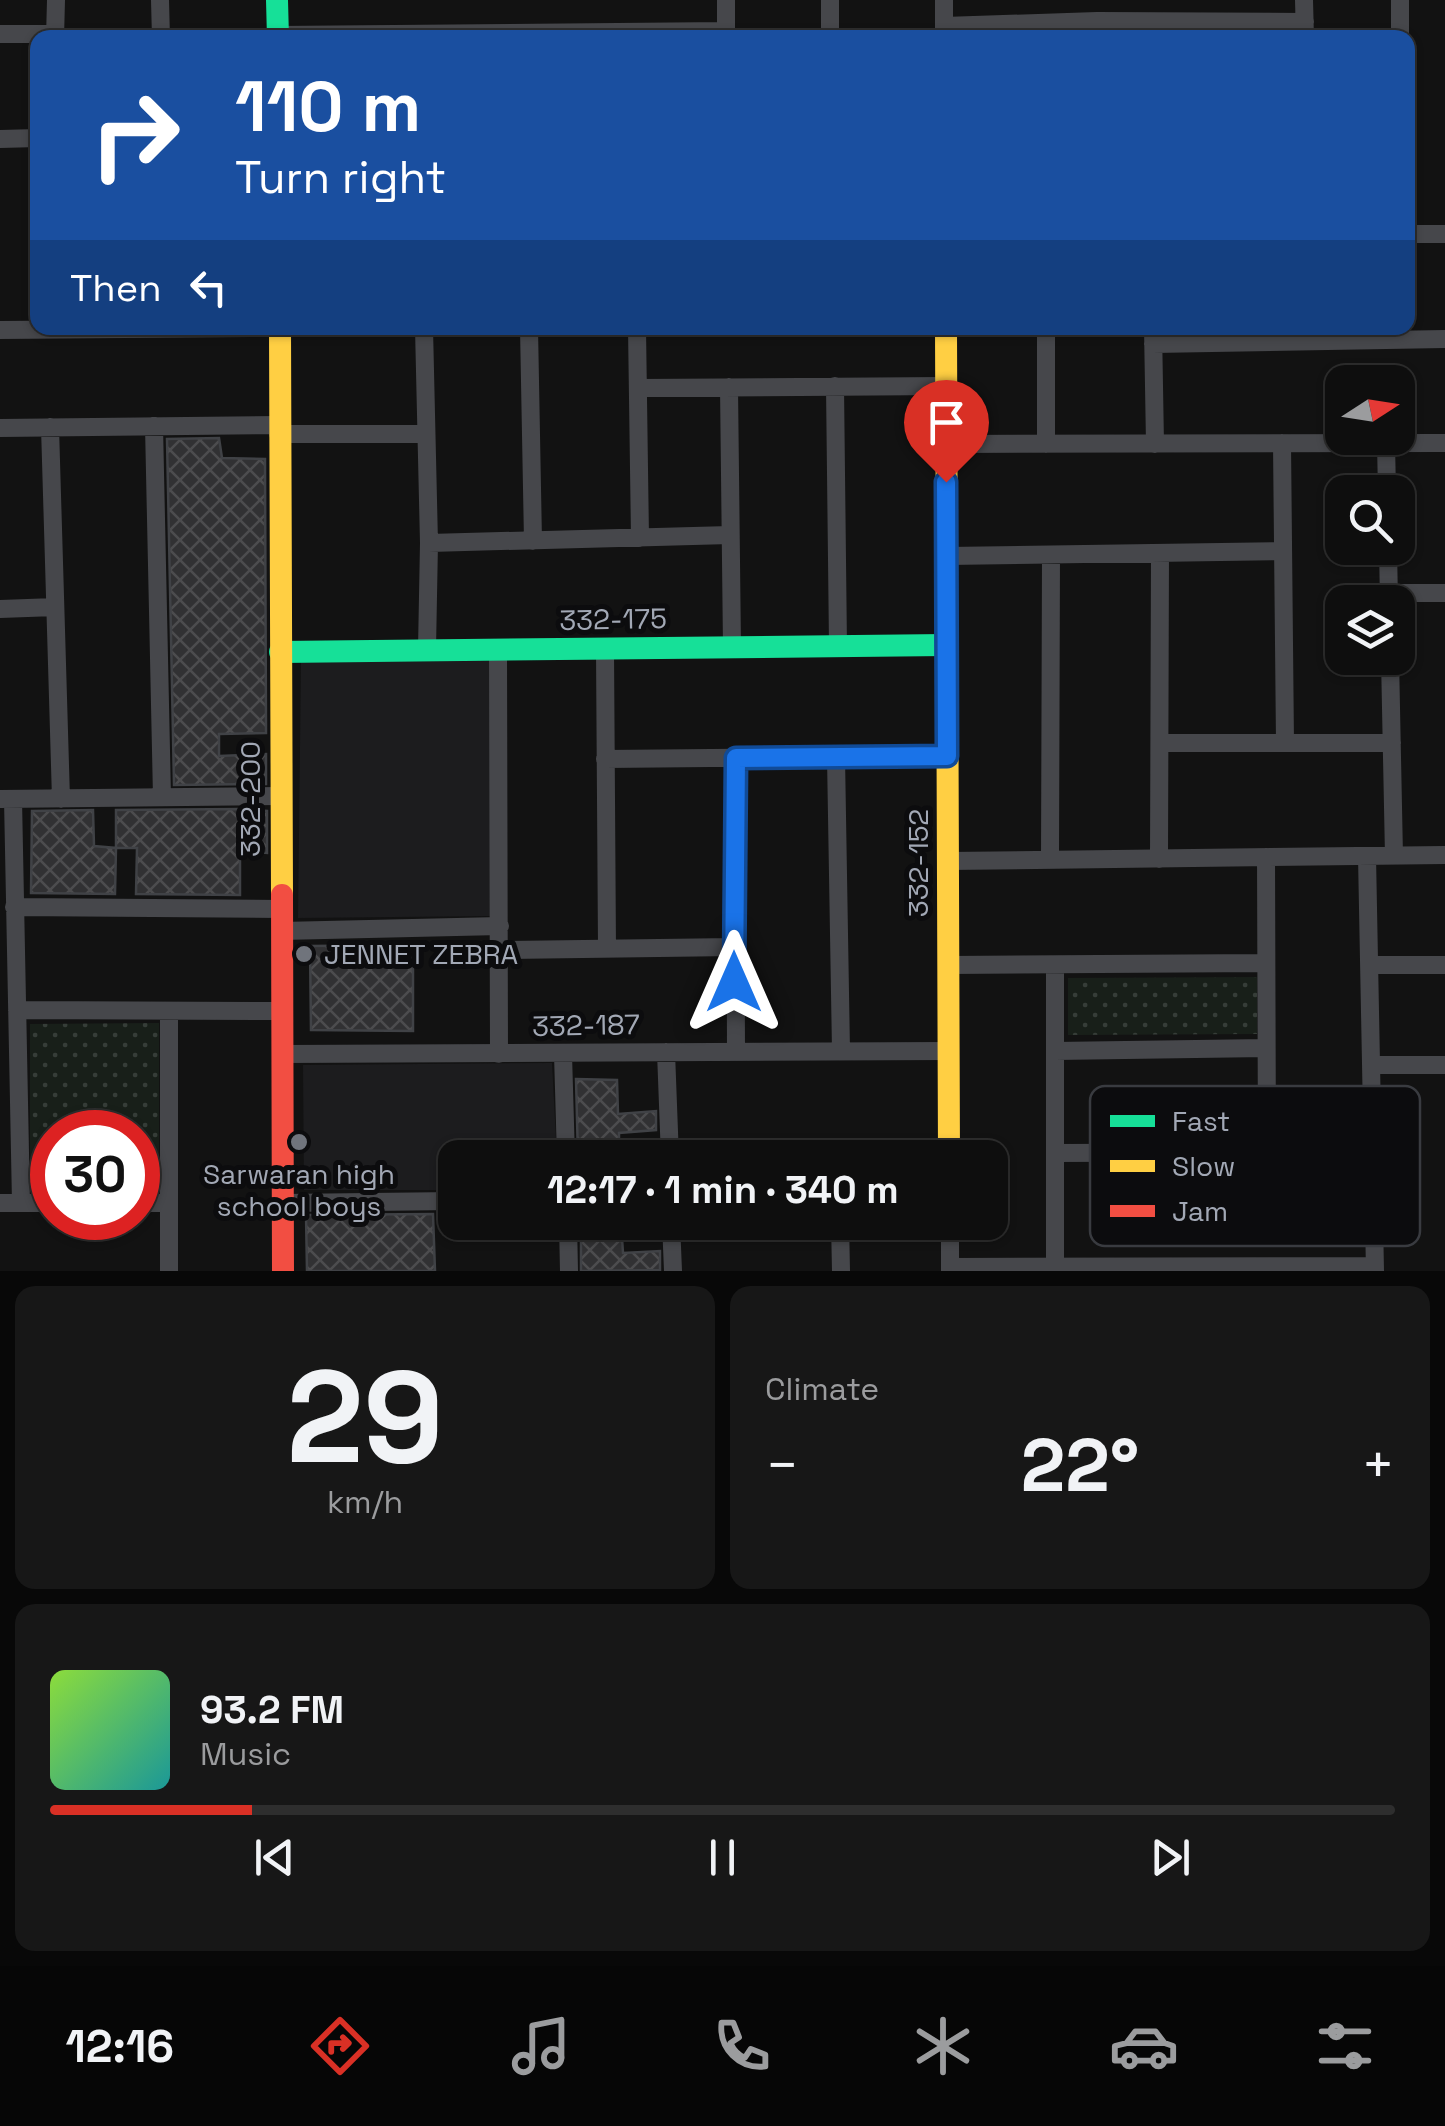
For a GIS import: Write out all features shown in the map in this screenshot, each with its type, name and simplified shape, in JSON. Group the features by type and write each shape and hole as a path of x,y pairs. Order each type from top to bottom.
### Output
{"street":[{"path":"55,30 56,0"},
{"path":"160,0 160,30"},
{"path":"277,0 278,30"},
{"path":"726,0 726,30"},
{"path":"830,0 830,30"},
{"path":"944,0 944,30"},
{"path":"972,30 1096,21 1305,30 1304,0"},
{"path":"1400,0 1400,30"},
{"path":"0,34 30,35"},
{"path":"0,139 30,138"},
{"path":"1415,234 1445,234"},
{"path":"0,330 30,329"},
{"name":"332-200","path":"280,335 283,1271"},
{"path":"424,335 428,649"},
{"path":"529,335 533,541"},
{"path":"637,335 640,538"},
{"name":"332-152","path":"946,335 950,1140"},
{"path":"1046,335 1046,444"},
{"path":"1155,444 1153,336 1445,339"},
{"path":"835,386 838,646"},
{"path":"638,388 947,386"},
{"path":"728,387 732,648"},
{"path":"154,426 162,798"},
{"path":"0,428 154,426 426,434"},
{"path":"50,427 62,798"},
{"path":"1415,443 1445,443"},
{"path":"946,444 1325,444"},
{"path":"1282,444 1285,743"},
{"path":"429,542 730,535"},
{"path":"947,556 1283,551"},
{"path":"1159,858 1160,553"},
{"path":"1050,555 1050,860"},
{"path":"1415,596 1445,593"},
{"path":"0,609 54,607"},
{"name":"332-175","path":"280,652 946,646"},
{"path":"498,650 499,1054"},
{"path":"605,650 607,948"},
{"path":"1390,675 1394,856"},
{"path":"1160,743 1392,743"},
{"path":"606,759 947,756"},
{"path":"836,757 841,1051"},
{"path":"736,758 736,1051"},
{"path":"21,1203 14,907 6,799 280,796"},
{"path":"948,861 1445,855"},
{"path":"1368,856 1371,1086"},
{"path":"1266,857 1266,1086"},
{"path":"14,907 500,926"},
{"path":"500,950 734,947"},
{"path":"949,965 1266,963"},
{"path":"1055,964 1055,1267"},
{"path":"1369,965 1445,965"},
{"path":"17,1010 283,1011"},
{"path":"169,1011 169,1271"},
{"path":"1055,1050 1266,1048"},
{"name":"332-187","path":"283,1054 949,1050"},
{"path":"666,1052 669,1140"},
{"path":"563,1054 565,1140"},
{"path":"1371,1065 1445,1065"},
{"path":"1055,1153 1090,1153"},
{"path":"283,1203 438,1201"},
{"path":"0,1203 30,1203"},
{"path":"160,1203 169,1203"},
{"path":"568,1240 569,1271"},
{"path":"671,1240 672,1271"},
{"path":"840,1240 841,1271"},
{"path":"950,1240 950,1269 1375,1268"}],"shaded area":[{"path":"491,661 492,916 298,918 301,662"},
{"path":"1257,977 1257,1034 1068,1035 1068,978"},
{"path":"159,1023 159,1110 30,1110 30,1024"},
{"path":"552,1063 556,1140 438,1140 438,1190 304,1190 303,1065"}],"building":[{"path":"219,438 222,458 265,459 266,733 219,734 219,756 266,754 266,784 174,785 167,439"},
{"path":"93,810 94,846 116,848 115,894 31,893 32,811"},
{"path":"116,810 267,811 267,853 240,851 240,895 136,894 137,848 116,848"},
{"path":"413,945 413,1031 311,1030 310,946"},
{"path":"576,1079 617,1080 618,1114 656,1111 656,1130 619,1133 619,1140 578,1140"},
{"path":"433,1214 435,1271 307,1271 306,1215"},
{"path":"581,1240 622,1240 623,1253 660,1251 660,1270 581,1271"}],"traffic: fast":[{"path":"277,0 278,30"},
{"path":"280,652 946,645"}],"traffic: slow":[{"path":"280,335 282,895"},
{"path":"946,335 949,1140"}],"traffic: jam":[{"path":"282,895 283,1271"}],"place":[{"name":"JENNET ZEBRA","path":"304,954"},
{"name":"Sarwaran high school boys","path":"299,1142"}],"route":[{"path":"734,982 736,758 947,756 946,482"}]}
